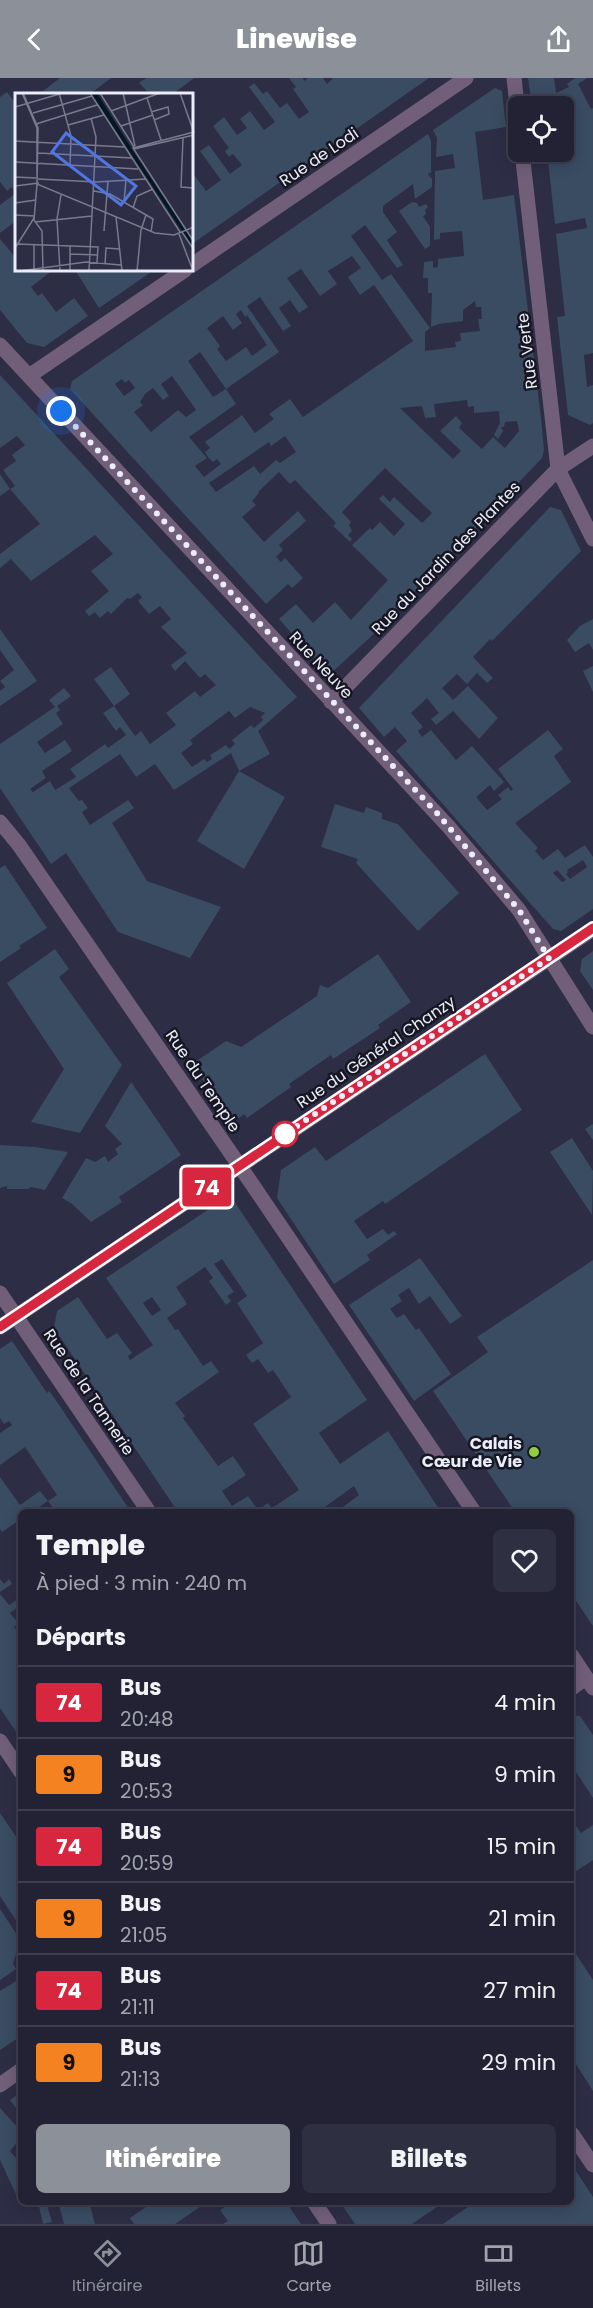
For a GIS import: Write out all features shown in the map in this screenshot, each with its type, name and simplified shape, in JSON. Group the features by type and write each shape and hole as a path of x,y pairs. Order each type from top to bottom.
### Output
{"street":[{"name":"Rue de Lodi","path":"194,264 466,78"},
{"path":"514,78 516,96"},
{"name":"Rue Verte","path":"523,162 558,469 593,539"},
{"path":"29,376 182,272"},
{"name":"Rue Neuve","path":"0,345 464,844 519,910 593,1027"},
{"name":"Rue du Jardin des Plantes","path":"331,702 558,469 593,446"},
{"name":"Rue du Temple","path":"0,822 19,845 239,1165 472,1509"},
{"name":"Rue du Général Chanzy","path":"0,1327 593,928"},
{"name":"Rue de la Tannerie","path":"0,1293 147,1509"},
{"path":"574,1659 590,1683 574,1687"},
{"path":"0,1741 18,1768"},
{"path":"0,2085 18,2072"},
{"path":"574,2137 593,2165"},
{"path":"316,2205 329,2224"}],"building":[{"path":"60,78 111,78 91,93 40,93"},
{"path":"146,78 194,78 174,93 149,93 139,83"},
{"path":"289,78 303,78 304,81 308,78 323,78 327,84 333,78 429,78 194,243 194,175 206,191 221,180 200,151 209,145 230,174 242,165 233,154 229,157 225,151 229,148 213,126 224,117 237,135 247,128 240,119 250,111 264,130 275,122 249,87 254,83 263,94 267,91 280,108 287,103 299,119 309,112 293,89 296,87"},
{"path":"528,78 554,78 556,93 569,87 567,84 575,78 587,78 578,84 591,109 593,108 593,353 584,355 587,387 593,385 593,423 590,425 568,415 557,317 565,316 556,234 587,228 585,218 555,224 548,162 574,162 574,96 531,96"},
{"path":"495,88 502,91 506,127 475,132 483,200 514,195 544,450 542,458 377,631 329,675 279,619 296,604 313,623 335,602 351,620 388,580 352,545 380,522 394,536 405,524 379,499 383,495 390,502 394,497 422,523 432,513 385,468 342,512 351,522 349,525 352,531 348,535 352,539 350,542 333,526 336,523 295,480 290,484 279,472 258,492 252,501 256,505 242,517 264,542 298,511 306,521 279,545 283,550 276,557 281,562 285,558 303,578 292,588 288,584 266,604 70,389 72,381 428,134 431,141 431,172 428,174 432,179 432,187 415,199 413,184 383,206 383,212 397,232 387,240 403,265 397,268 365,225 351,236 382,280 391,274 430,328 425,332 425,351 456,347 455,342 461,341 460,333 480,331 478,319 482,319 481,307 476,307 475,301 463,310 463,321 431,327 432,293 428,293 428,278 423,278 424,262 433,261 433,268 438,267 438,259 464,256 462,231 440,233 440,239 434,240 435,171 455,168 453,154 436,157 437,138 433,130","holes":["352,256 361,268 348,277 360,295 374,285 413,341 303,417 290,399 269,414 274,419 255,433 242,415 205,442 210,448 205,452 208,457 213,462 217,459 221,464 204,477 195,466 207,458 189,437 236,404 226,389 279,352 247,306 260,297 283,331 291,326 279,308 290,300 299,313 308,307 287,278 301,269 320,296 337,284 328,271","241,310 245,317 247,315 267,345 252,356 246,347 226,361 217,349 220,346 207,328 223,316 233,330 242,323 236,314","200,352 226,389 213,397 188,361","172,376 196,410 186,417 178,410 151,432 134,412 143,405 140,402 153,388 163,400 169,396 161,384","122,379 125,383 129,380 135,388 124,396 115,384","467,400 468,407 474,406 474,413 499,411 500,423 494,435 498,439 505,422 517,421 519,431 505,448 493,437 482,449 459,428 462,423 456,416 440,431 461,451 453,459 400,408 422,406 425,418 436,417 434,404","285,436 296,452 280,463 276,460 260,474 254,466 216,492 209,483 269,442 271,446"]},
{"path":"7,92 15,103 15,192 12,187 7,191 0,182 0,97"},
{"path":"15,194 15,222 0,233 0,205"},
{"path":"412,202 417,203 419,207 426,204 428,207 423,216 430,227 430,246 425,249 399,211"},
{"path":"0,239 15,257 15,272 50,272 31,287 38,296 42,293 56,312 74,298 88,316 44,347 27,343 0,310"},
{"path":"76,272 151,272 99,308"},
{"path":"0,375 297,697 258,731 270,754 239,771 231,753 174,790 155,764 136,777 120,754 69,788 88,808 82,812 90,825 128,800 134,808 112,823 147,881 221,907 190,958 118,932 66,853 51,864 0,788 0,744 55,707 49,700 64,688 71,696 57,706 60,710 56,713 63,724 37,742 45,753 65,740 72,751 42,771 46,778 30,789 33,792 50,781 55,790 76,777 70,769 105,744 108,748 126,735 120,727 116,731 103,713 114,706 135,736 141,731 150,744 176,725 166,713 195,691 200,697 216,685 205,674 200,678 185,661 175,671 171,665 187,653 161,627 171,619 160,606 149,614 138,601 142,597 138,593 130,599 127,598 111,614 108,611 100,618 95,612 89,616 85,611 109,591 91,571 113,554 95,535 31,581 11,559 0,568 0,554 40,524 10,489 15,486 3,470 16,461 12,455 25,445 17,436 0,448","holes":["250,707 265,713 261,717 263,720 254,728 251,725 232,740 235,744 229,749 226,745 210,755 212,759 207,762 204,759 192,767 181,753 193,744 190,740 229,711 235,718"]},
{"path":"0,474 10,489 0,496"},
{"path":"550,507 561,510 581,551 492,641 490,639 473,657 493,678 487,683 477,673 467,684 457,674 442,688 453,700 468,686 498,718 479,739 453,711 436,725 431,719 439,713 427,698 411,713 423,727 418,731 422,737 431,730 456,760 472,746 504,782 494,791 490,785 476,797 487,810 502,799 498,795 508,787 511,791 513,789 498,769 548,730 563,749 554,756 571,782 515,823 538,848 535,851 543,860 558,849 565,858 585,845 593,857 593,909 561,931 553,929 396,751 407,741 395,727 384,737 359,708","holes":["583,860 587,867 570,879 566,874 567,870","557,870 566,880 562,882 553,873"]},
{"path":"593,619 593,650 589,643 575,652 567,640 580,626"},
{"path":"0,629 37,681 0,706 0,691 5,687 0,681 14,670 0,650"},
{"path":"593,666 593,692 583,671"},
{"path":"111,667 130,694 114,706 94,679"},
{"path":"239,771 285,797 244,869 197,841"},
{"path":"335,804 364,813 366,807 382,813 382,819 398,824 459,893 418,931 356,863 358,859 321,847"},
{"path":"5,865 47,928 19,946 21,948 0,962 0,868"},
{"path":"55,949 69,969 59,977 122,1065 80,1133 31,1122 64,1069 7,983"},
{"path":"593,951 593,990 580,971 582,959"},
{"path":"378,954 411,1002 378,1025 380,1028 333,1059 331,1055 289,1084 291,1087 247,1118 244,1114 232,1123 192,1064 226,1041 241,1047 317,996 320,985 328,988"},
{"path":"485,1054 522,1110 385,1204 383,1201 354,1221 367,1239 383,1229 388,1235 394,1231 397,1234 367,1255 370,1260 334,1284 277,1198 281,1170 315,1147 326,1161"},
{"path":"131,1082 181,1155 119,1197 122,1202 91,1222 71,1203 62,1198 86,1158 95,1162 105,1156 108,1162 118,1154 115,1149 122,1144 105,1126"},
{"path":"593,1124 593,1140 585,1129"},
{"path":"572,1138 593,1171 592,1215 550,1152"},
{"path":"0,1145 68,1152 45,1190 31,1187 7,1189 7,1186 0,1188"},
{"path":"224,1199 234,1201 367,1400 319,1433 340,1464 388,1431 439,1509 340,1509 359,1495 354,1486 322,1509 259,1509 268,1503 272,1508 299,1490 253,1424 291,1397 273,1370 268,1373 258,1359 252,1363 246,1355 263,1343 237,1303 247,1296 222,1259 214,1264 234,1292 227,1296 231,1301 226,1305 209,1281 213,1278 205,1267 176,1287 187,1304 167,1318 175,1330 178,1329 203,1366 211,1361 219,1372 175,1403 185,1416 183,1418 218,1466 233,1456 246,1475 222,1491 232,1506 248,1496 257,1509 176,1509 54,1328 57,1311 78,1297 107,1339 117,1333 132,1353 128,1356 130,1360 153,1345 106,1278","holes":["152,1297 161,1310 152,1316 143,1303"]},
{"path":"420,1258 462,1316 450,1324 430,1296 419,1304 409,1288 398,1295 402,1301 390,1309 397,1318 404,1314 416,1330 419,1328 451,1374 414,1401 349,1305"},
{"name":"Calais Cœur de Vie","path":"593,1260 593,1626 574,1598 574,1509 513,1509 433,1391 488,1352 477,1337"},
{"path":"12,1341 47,1393 49,1391 53,1396 129,1509 54,1509 48,1501 57,1495 25,1447 0,1465 0,1433 12,1425 9,1421 4,1424 0,1418 0,1349"},
{"path":"0,1477 20,1505 40,1491 48,1501 36,1509 18,1509 18,1521 2,1532 0,1529"},
{"path":"0,1579 4,1584 9,1579 12,1584 0,1592"},
{"path":"0,1594 9,1605 18,1599 18,1607 10,1613 18,1623 14,1627 18,1632 18,1735 0,1708"},
{"path":"574,1715 580,1716 593,1735 593,1798 574,1769"},
{"path":"0,1813 18,1840 18,1923 0,1896"},
{"path":"574,1823 581,1833 593,1825 593,1860 574,1873"},
{"path":"0,1909 18,1936 18,1950 13,1964 16,1969 0,1980"},
{"path":"574,1951 593,1980 593,2091 574,2061"},
{"path":"18,1980 18,2038 0,2050 0,1991"},
{"path":"18,2094 18,2111 10,2100"},
{"path":"0,2108 18,2128 18,2141 10,2151 18,2160 18,2199 0,2160"},
{"path":"574,2168 593,2197 593,2224 443,2224 471,2205 574,2205"},
{"path":"39,2205 47,2205 52,2222 43,2224"},
{"path":"59,2205 90,2205 95,2224 64,2224"},
{"path":"149,2205 203,2205 175,2224 134,2224 130,2218"},
{"path":"228,2205 288,2205 301,2224 223,2224 228,2221 220,2210"},
{"path":"342,2205 440,2205 412,2224 355,2224"}],"bus line":[{"name":"74","path":"0,1327 593,928"}],"place":[{"name":"Calais Cœur de Vie","path":"534,1452"}],"route":[{"path":"61,411 317,688 436,812 519,910 549,958 285,1134"}]}
